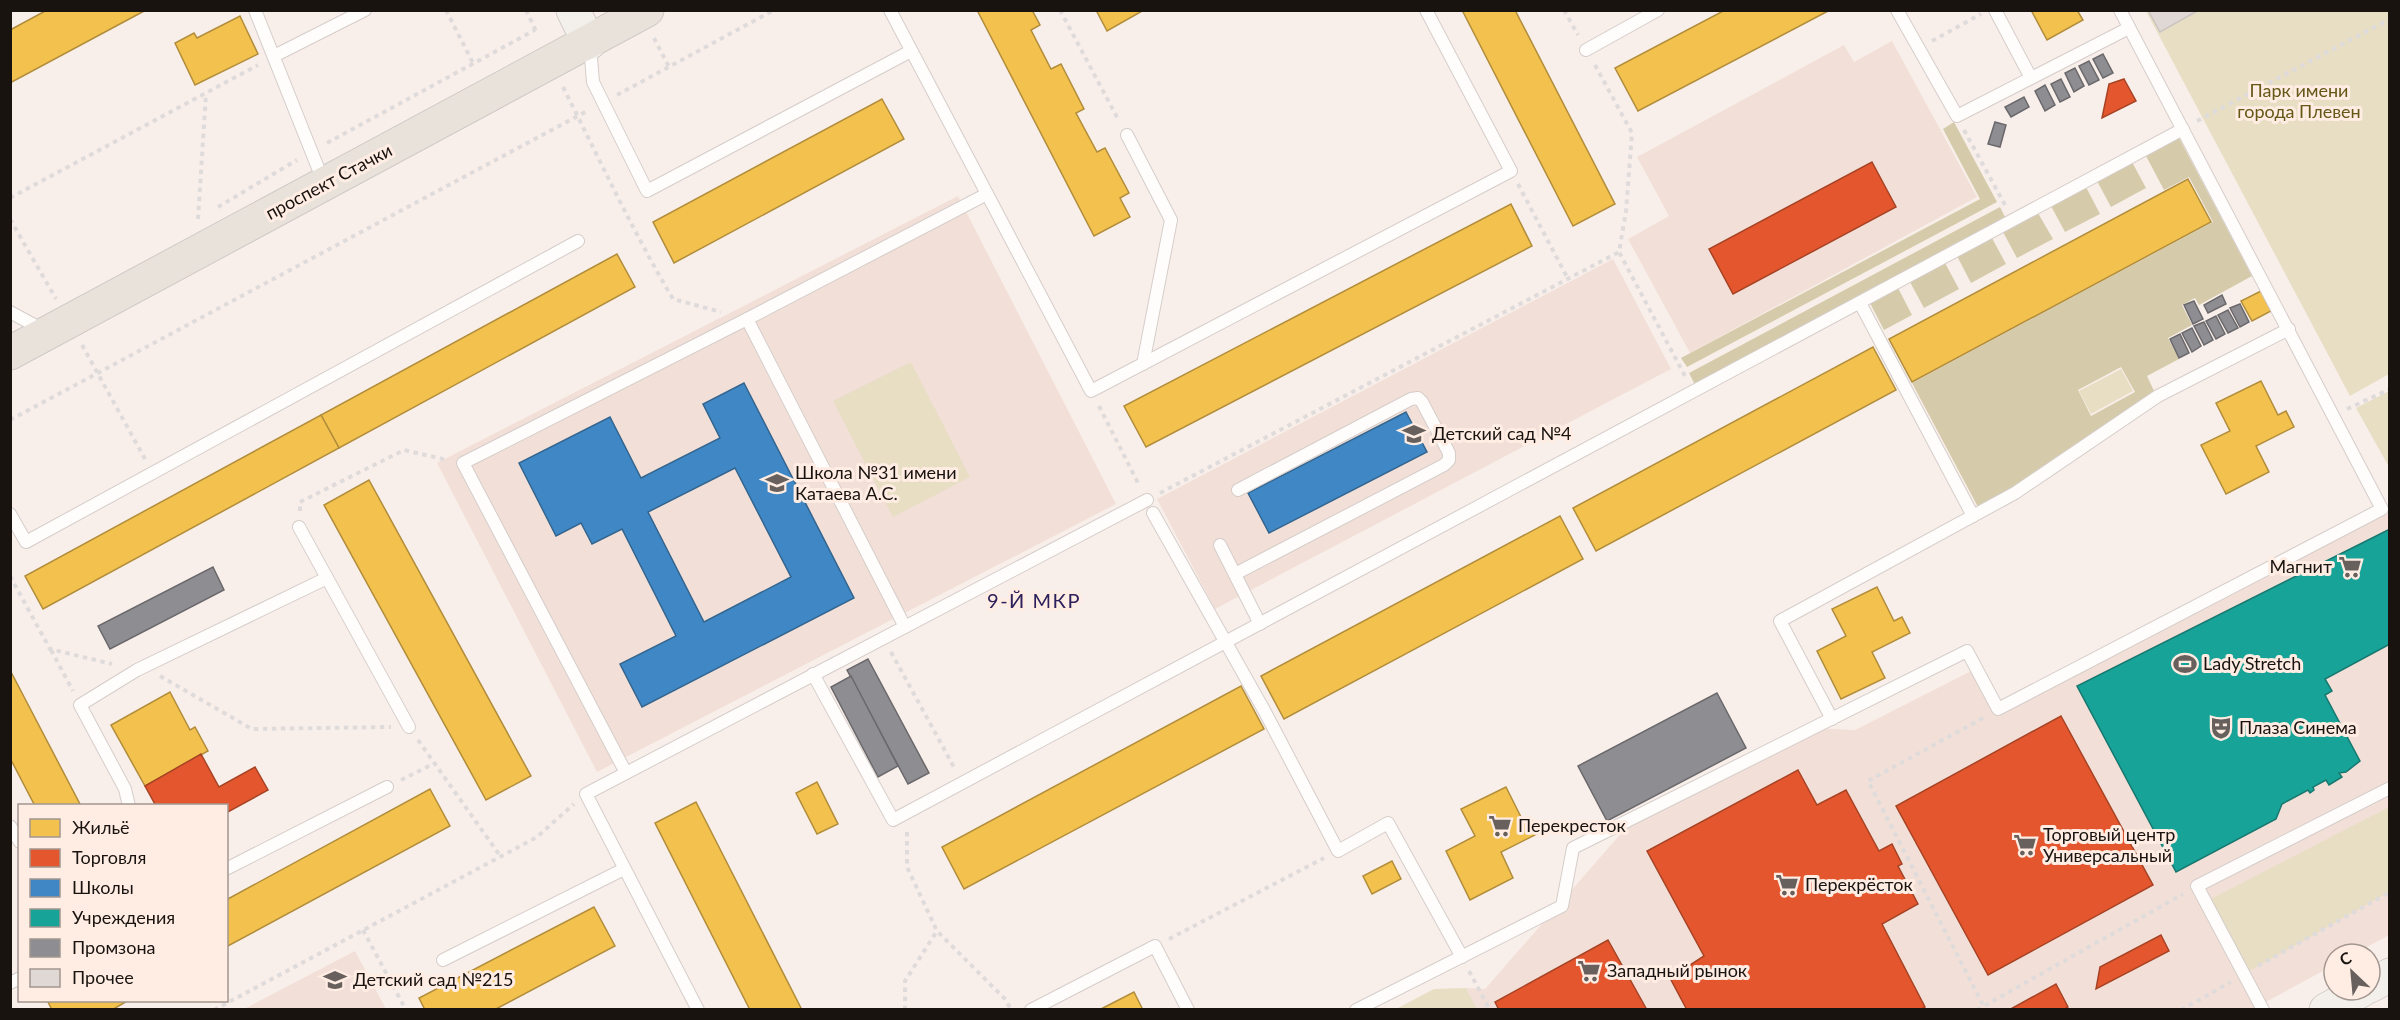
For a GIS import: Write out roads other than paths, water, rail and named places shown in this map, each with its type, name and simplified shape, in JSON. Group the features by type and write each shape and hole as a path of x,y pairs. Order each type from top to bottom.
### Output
{"main road":[{"path":"573,10 590,43"},
{"name":"проспект Стачки","path":"10,353 57,317 325,184 550,62 590,43 647,10"},
{"path":"2326,1010 2340,1002"}],"lane":[{"path":"255,10 325,184"},
{"path":"274,56 365,10"},
{"path":"890,10 1091,391 1511,171 1426,10"},
{"path":"1586,50 1658,10"},
{"path":"1897,10 1957,116 2129,28"},
{"path":"1995,10 2031,78"},
{"path":"1356,1010 1562,906 1573,848 1967,651 1998,709 2382,509 2120,10"},
{"path":"590,43 593,82 647,191 911,51"},
{"path":"813,674 893,820 2183,129"},
{"path":"1127,135 1171,220 1143,364"},
{"path":"626,773 463,463 987,194"},
{"path":"10,514 26,542 578,241"},
{"path":"1860,303 1973,516"},
{"path":"10,312 57,317"},
{"path":"747,319 904,627"},
{"path":"1832,719 1780,621 2015,493 2158,396 2289,329"},
{"path":"1234,574 1444,465 1449,460 1449,453 1422,402 1418,398 1411,399 1238,490"},
{"path":"693,1008 585,794 1147,500"},
{"path":"1153,513 1265,711 1338,851 1388,823 1462,957"},
{"path":"299,527 409,727"},
{"path":"1220,545 1260,624"},
{"path":"129,804 125,789 81,705 136,670 327,578"},
{"path":"228,868 387,787"},
{"path":"2263,1010 2197,886 2390,788"},
{"path":"10,826 18,839"},
{"path":"443,960 624,868"},
{"path":"1031,1010 1155,946 1188,1010"}],"place":[{"name":"Детский сад №4","path":"1414,434"},
{"name":"Школа №31 имени Катаева А.С.","path":"777,483"},
{"name":"Магнит","path":"2350,567"},
{"name":"Lady Stretch","path":"2185,664"},
{"name":"Плаза Синема","path":"2221,728"},
{"name":"Перекресток","path":"1500,826"},
{"name":"Торговый центр Универсальный","path":"2025,845"},
{"name":"Перекрёсток","path":"1787,885"},
{"name":"Западный рынок","path":"1589,971"},
{"name":"Детский сад №215","path":"335,980"}],"district":[{"name":"9-Й МКР","path":"1034,601"}],"park label":[{"name":"Парк имени города Плевен","path":"2299,101"}]}
